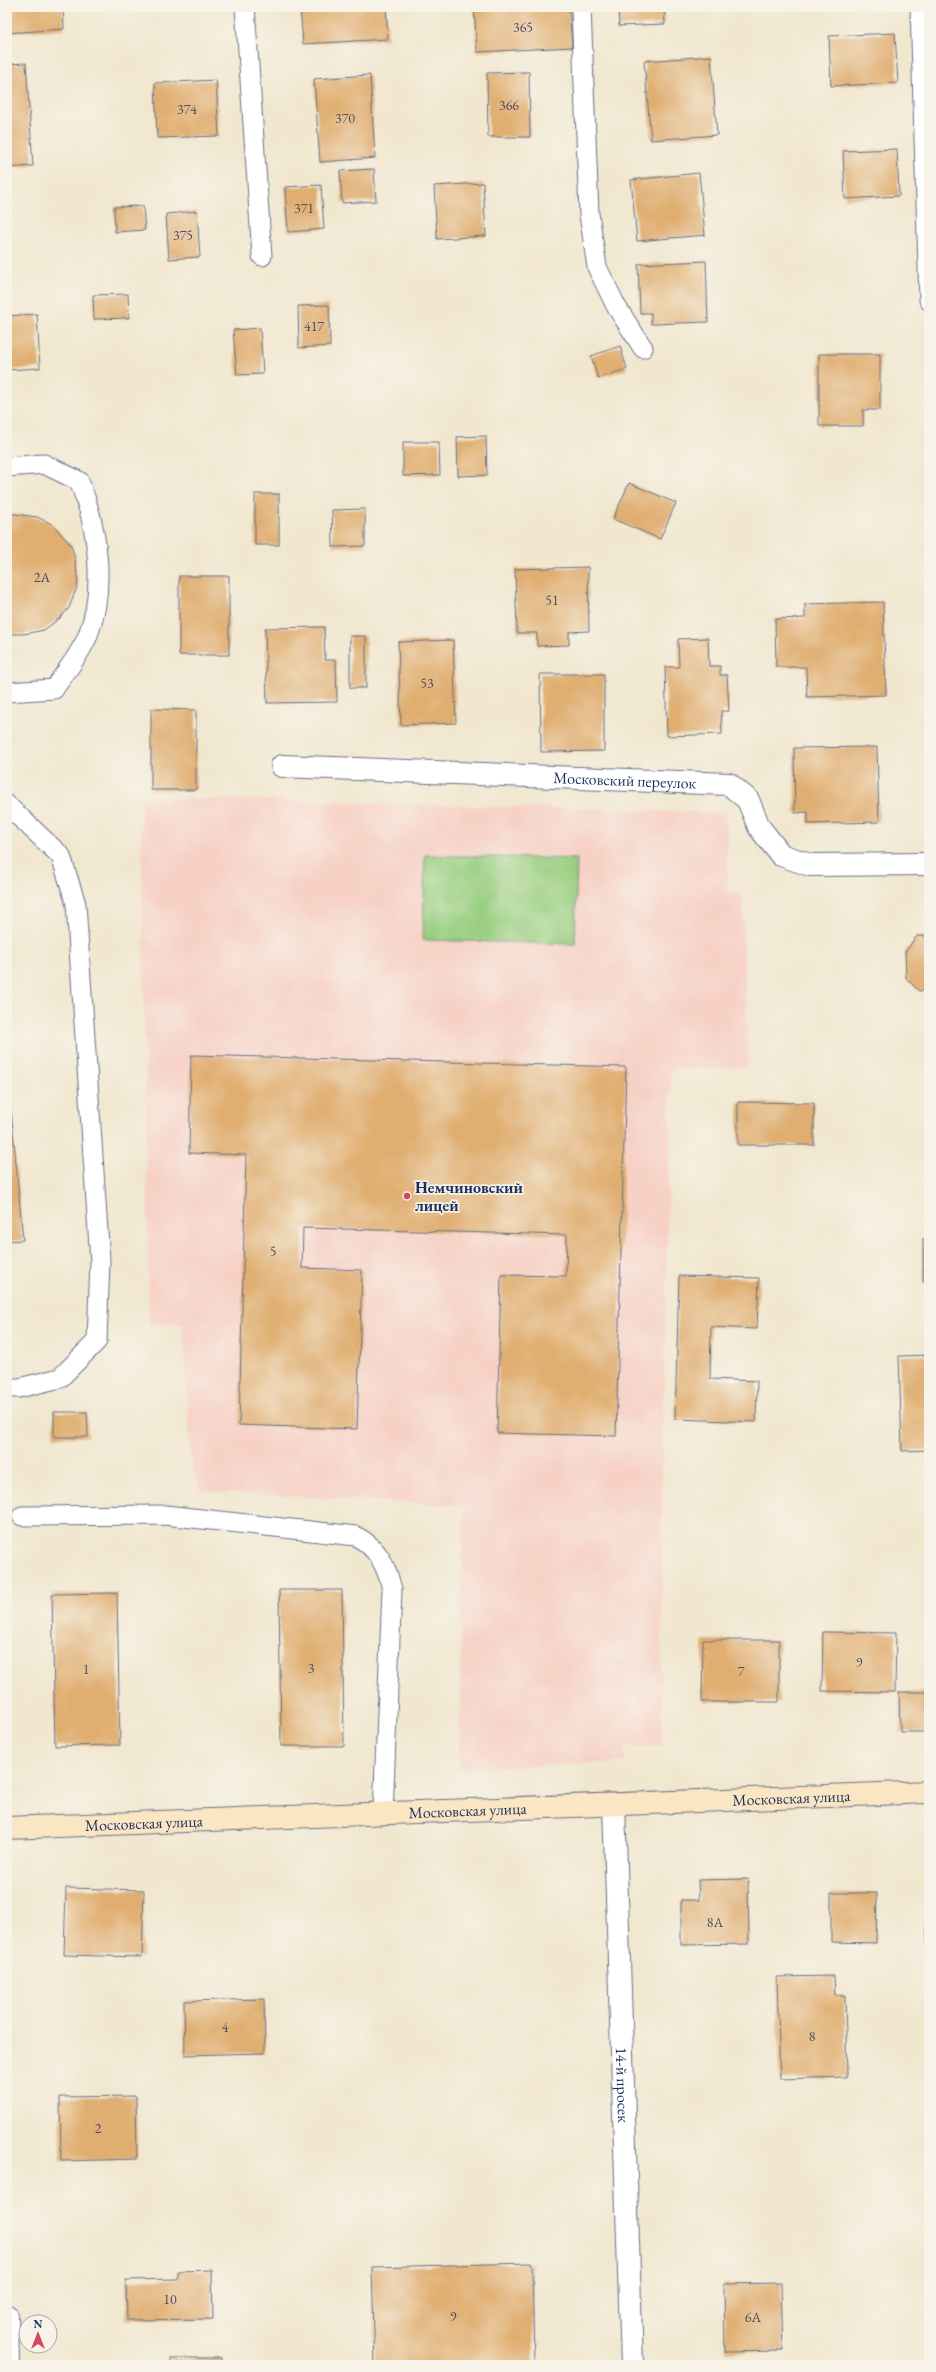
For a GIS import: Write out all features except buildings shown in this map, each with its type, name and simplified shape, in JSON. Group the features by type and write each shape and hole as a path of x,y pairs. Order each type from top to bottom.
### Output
{"street":[{"name":"Московский переулок","path":"282,766 729,784 748,800 759,827 781,855 810,865 929,864"},
{"name":"Московская улица","path":"7,1828 929,1792"},
{"name":"14-й просек","path":"614,1805 632,2365"},
{"path":"7,2316 8,2365"}],"lane":[{"path":"245,7 262,256"},
{"path":"580,7 589,214 597,267 616,306 643,348"},
{"path":"920,7 929,300"},
{"path":"7,467 44,464 79,481 90,507 99,594 88,636 54,689 7,692"},
{"path":"7,805 61,856 76,904 100,1261 97,1341 60,1378 20,1388 7,1388"},
{"path":"22,1516 165,1515 356,1536 368,1543 380,1555 387,1570 392,1589 384,1814"}],"shaded area":[{"name":"Немчиновский лицей","path":"141,798 268,800 726,813 728,892 742,891 748,1068 671,1069 662,1485 662,1746 625,1747 625,1762 459,1769 463,1506 201,1491 191,1463 183,1324 149,1325"}],"green space":[{"path":"425,855 577,859 575,944 423,940"}],"place":[{"name":"Немчиновский лицей","path":"407,1196"}]}
